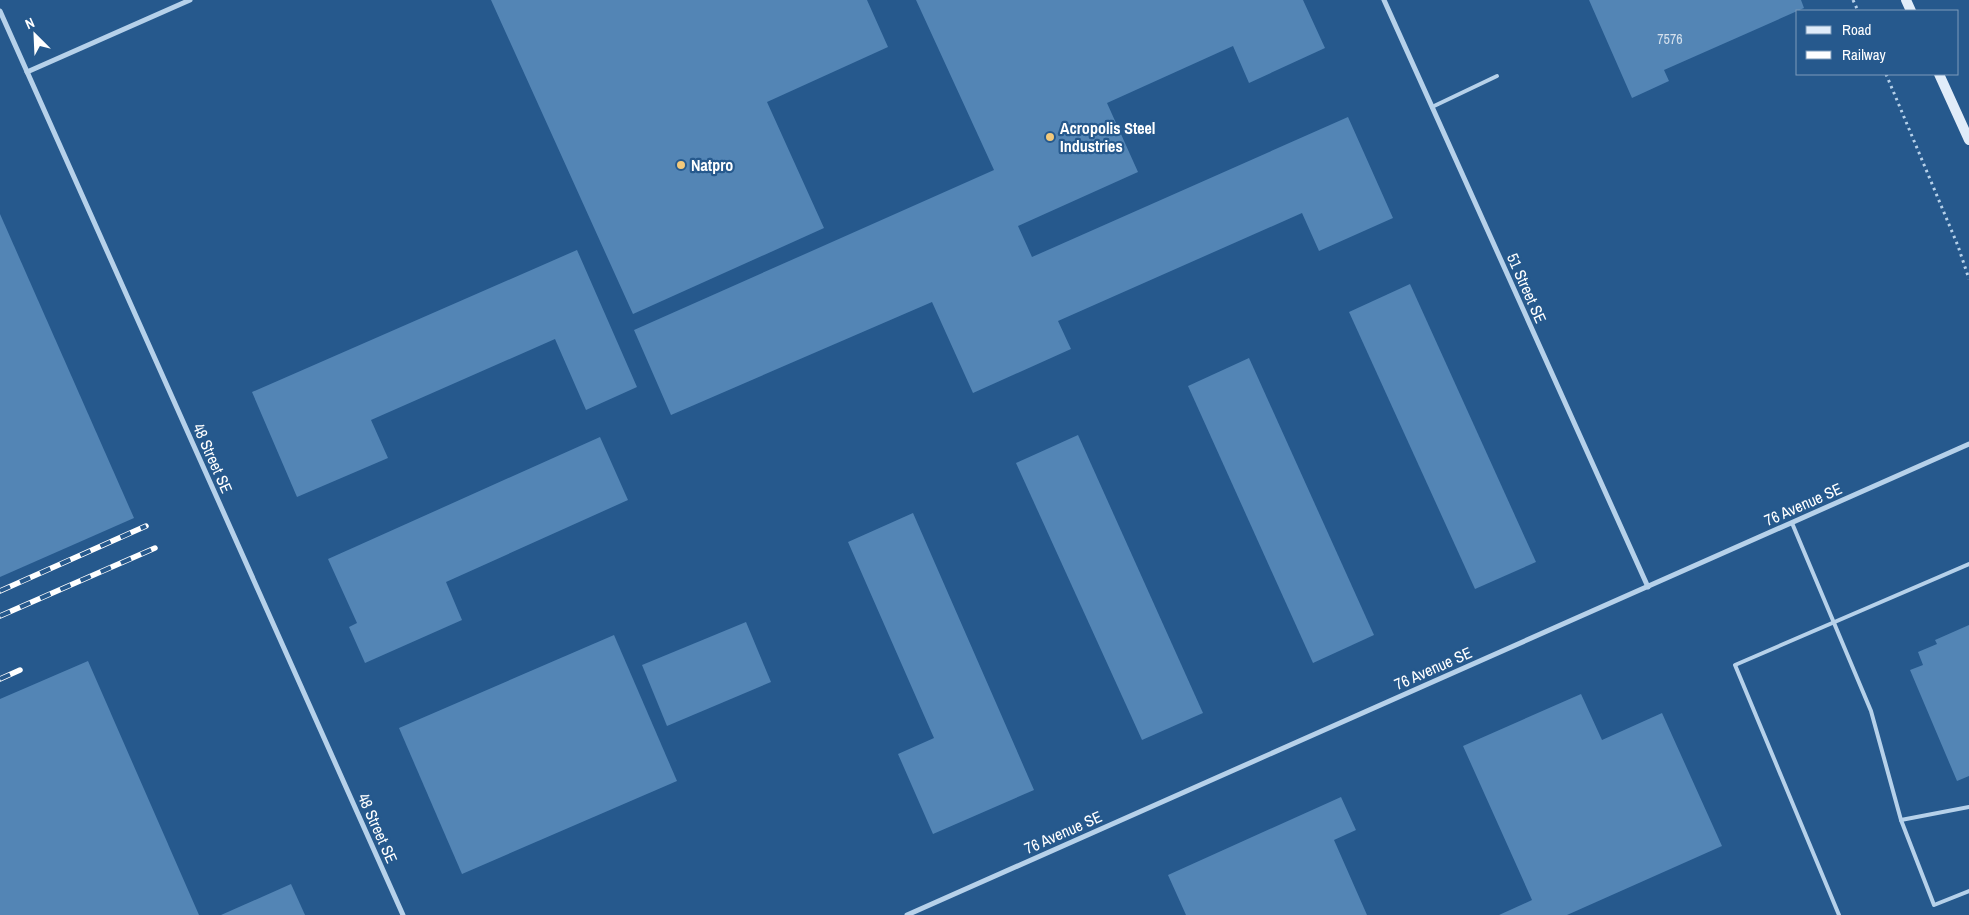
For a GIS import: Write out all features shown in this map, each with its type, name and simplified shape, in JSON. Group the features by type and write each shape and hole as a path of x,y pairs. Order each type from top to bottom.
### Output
{"main road":[{"path":"1939,75 1969,140"}],"street":[{"path":"27,72 190,0"},
{"name":"51 Street SE","path":"1384,0 1648,587"},
{"name":"48 Street SE","path":"0,11 403,915"},
{"name":"76 Avenue SE","path":"907,915 1969,444"}],"lane":[{"path":"1432,107 1497,76"},
{"path":"1792,523 1871,710 1901,820 1934,905 1969,891"},
{"path":"1839,915 1735,665 1969,564"},
{"path":"1901,820 1969,807"}],"path":[{"path":"1886,75 1958,246 1969,280"}],"building":[{"name":"Natpro","path":"491,0 867,0 888,47 767,102 824,228 633,314"},
{"path":"916,0 1303,0 1325,48 1249,83 1233,46 1107,103 1138,172 1018,226 1032,257 1348,117 1393,218 1319,251 1302,213 1058,321 1071,349 973,393 932,302 671,415 634,330 994,170"},
{"path":"1589,0 1801,0 1804,8 1664,70 1669,81 1632,98"},
{"path":"0,214 134,518 0,577"},
{"path":"577,250 637,387 586,410 555,339 371,420 388,458 297,497 252,392"},
{"path":"1410,284 1536,562 1475,589 1349,312"},
{"path":"1249,358 1374,635 1313,663 1188,386"},
{"path":"1078,435 1203,713 1142,740 1016,463"},
{"path":"600,437 628,500 446,582 462,620 365,663 349,627 357,623 328,559"},
{"path":"913,513 1034,790 933,834 898,754 934,738 848,542"},
{"path":"746,622 771,682 667,726 642,665"},
{"path":"1969,625 1969,776 1957,781 1910,670 1923,665 1918,652 1937,644 1935,640"},
{"path":"614,635 677,781 462,874 399,728"},
{"path":"88,661 199,915 0,915 0,699"},
{"path":"1581,694 1602,740 1662,713 1722,846 1567,915 1499,915 1532,900 1463,746"},
{"path":"1341,797 1356,830 1334,840 1367,915 1186,915 1168,875"},
{"path":"291,884 305,915 221,915"}],"railway":[{"path":"0,591 146,526"},
{"path":"0,616 155,548"},
{"path":"0,679 20,670"}],"place":[{"name":"Acropolis Steel Industries","path":"1050,137"},
{"name":"Natpro","path":"681,165"}]}
